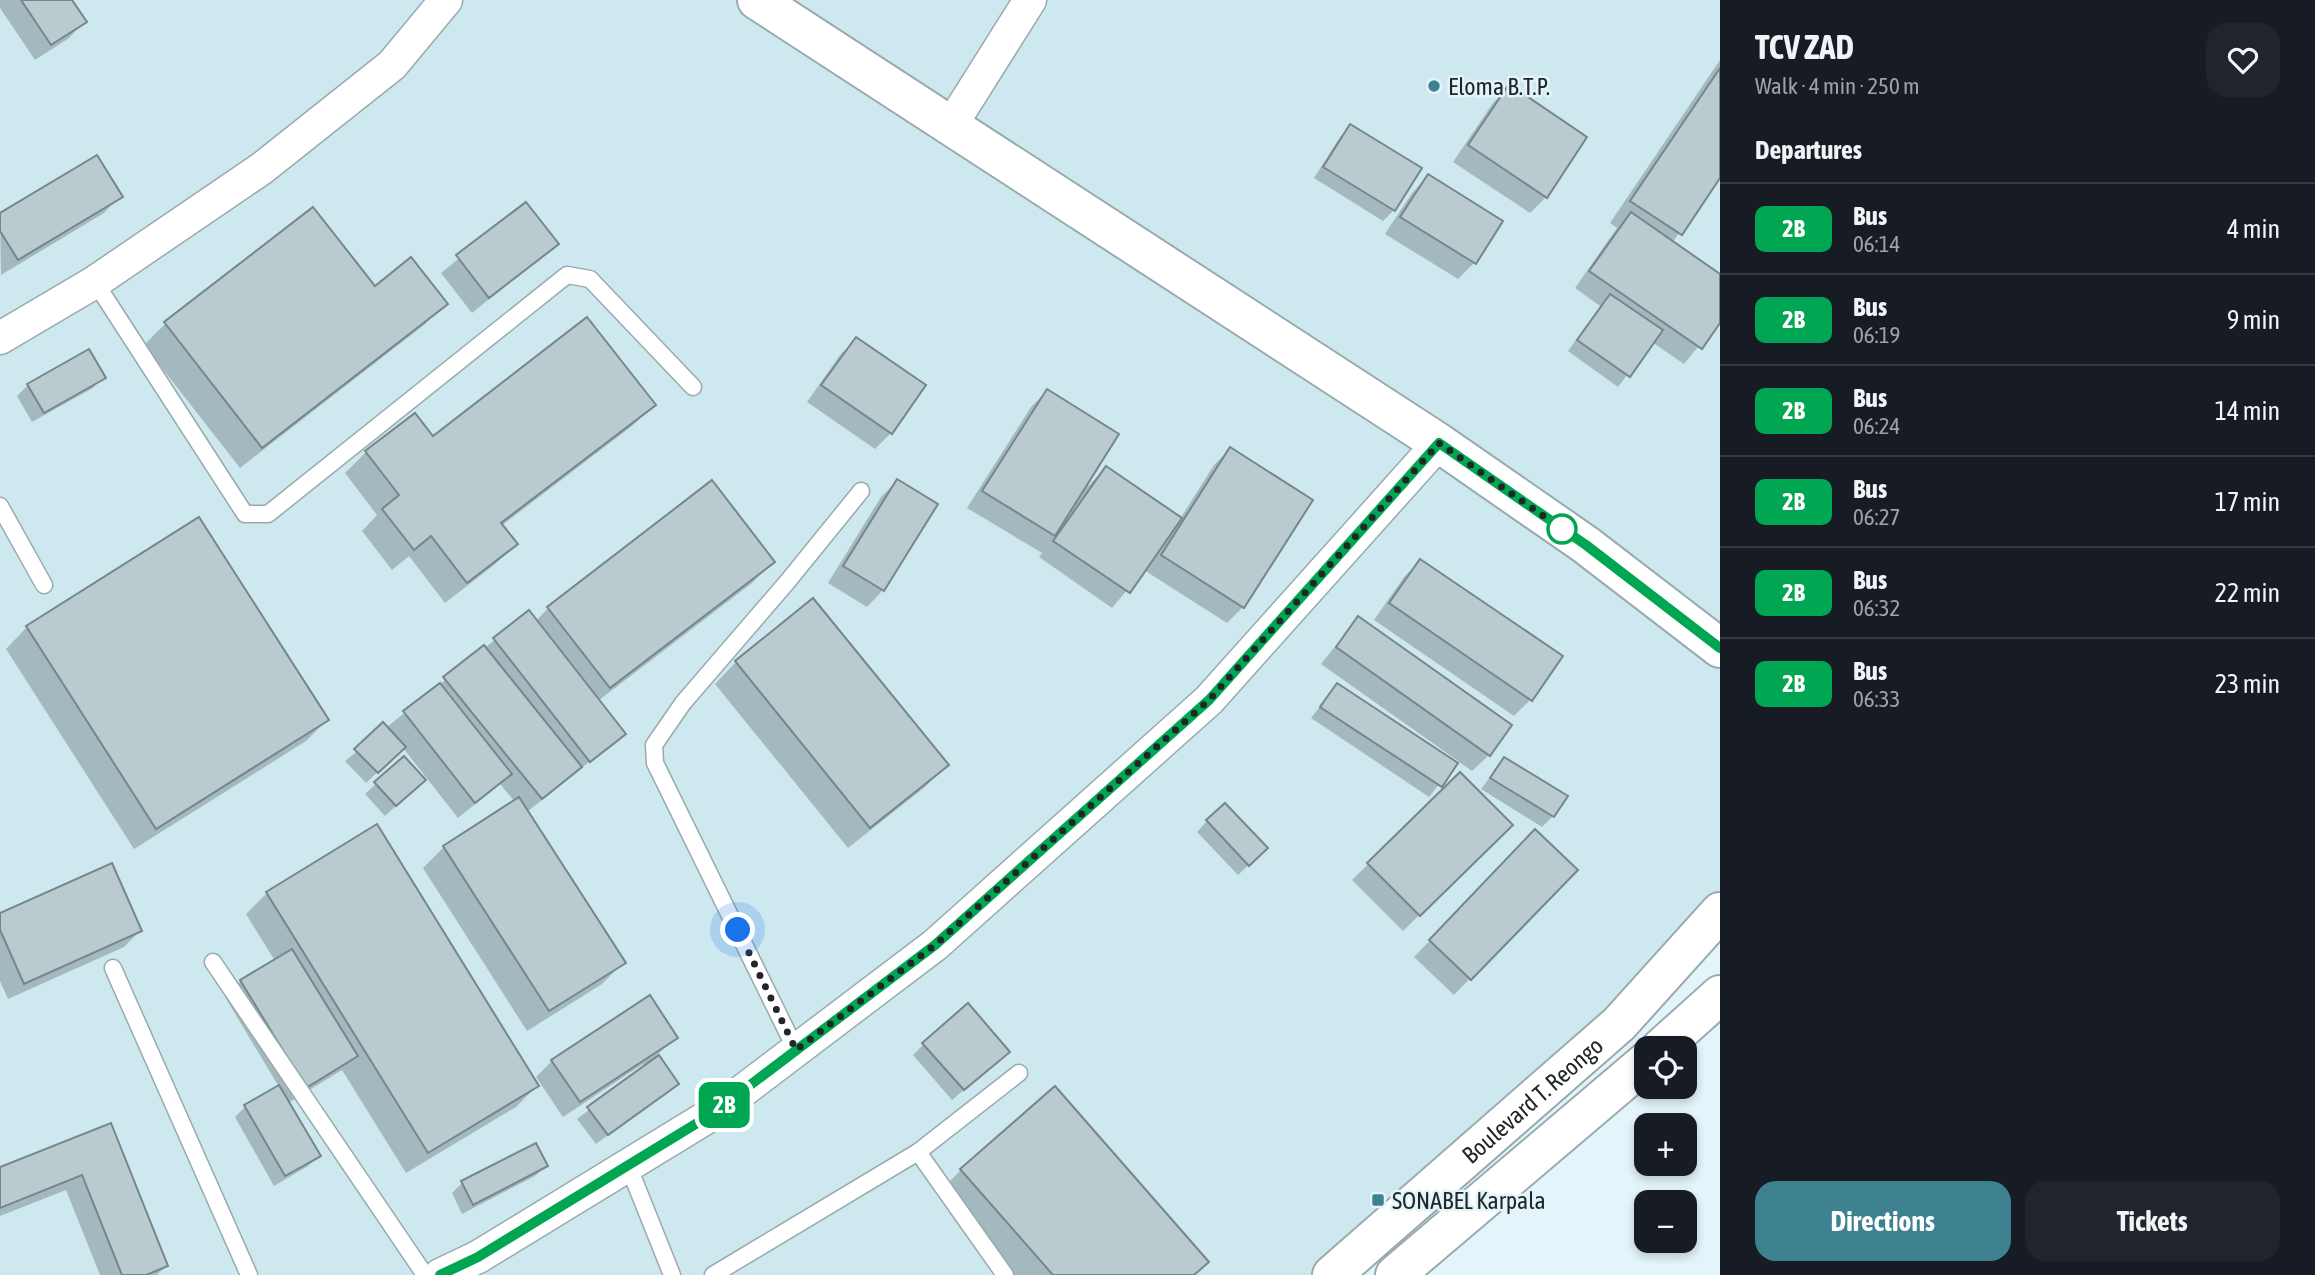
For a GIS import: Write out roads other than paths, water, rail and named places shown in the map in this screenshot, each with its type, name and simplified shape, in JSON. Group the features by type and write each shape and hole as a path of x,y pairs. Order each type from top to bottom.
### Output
{"main road":[{"path":"757,0 1439,443 1586,545 1720,648"},
{"name":"Boulevard T. Reongo","path":"1332,1275 1619,1024 1720,912"},
{"path":"1674,1036 1720,995"},
{"name":"Boulevard T. Reongo","path":"1395,1275 1634,1072"}],"street":[{"path":"0,338 95,282 261,169 392,65 446,0"},
{"path":"950,127 1030,0"},
{"path":"440,1275 478,1257 712,1114 935,945 1209,700 1439,443"}],"lane":[{"path":"95,282 245,514 268,514 567,275 590,279 693,387"},
{"path":"796,1050 656,763 654,745 683,703 789,582 861,491"},
{"path":"0,506 44,585"},
{"path":"213,961 425,1275"},
{"path":"113,968 249,1275"},
{"path":"713,1275 918,1152 1019,1073"},
{"path":"918,1152 1005,1275"},
{"path":"628,1165 672,1275"}],"place":[{"name":"Eloma B.T.P.","path":"1434,86"},
{"name":"SONABEL Karpala","path":"1378,1200"}]}
